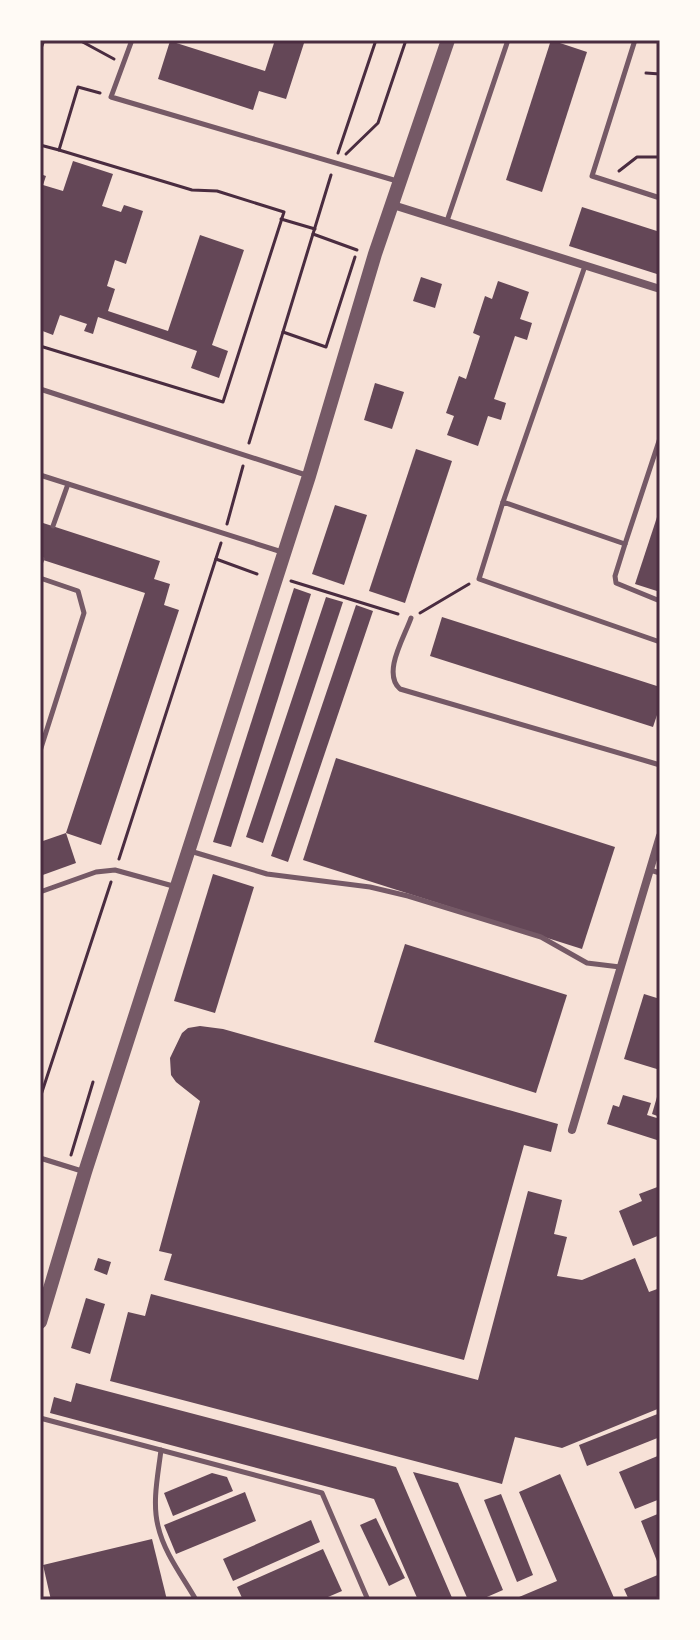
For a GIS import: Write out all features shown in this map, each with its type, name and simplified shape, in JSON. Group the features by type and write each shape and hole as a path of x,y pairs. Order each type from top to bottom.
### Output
{"street":[{"path":"40,1322 85,1172 309,476 375,254 402,183 448,40"},
{"path":"393,205 660,289"},
{"path":"572,1130 660,836"}],"lane":[{"path":"132,40 111,97 402,183"},
{"path":"447,221 508,40"},
{"path":"635,40 592,176 660,198"},
{"path":"585,265 479,579 660,642"},
{"path":"40,389 309,476"},
{"path":"660,438 615,576 616,583 660,601"},
{"path":"40,475 283,552"},
{"path":"53,526 68,484"},
{"path":"503,502 625,544"},
{"path":"40,578 78,591 84,613 40,751"},
{"path":"411,618 391,673 400,689 660,765"},
{"path":"189,851 267,874 370,887 408,896 541,937 587,963 620,967"},
{"path":"40,892 96,872 115,870 177,887"},
{"path":"650,870 660,873"},
{"path":"40,1158 85,1172"},
{"path":"40,1418 322,1493 368,1600"},
{"path":"161,1450 155,1504 158,1526 165,1546 196,1600"}],"path":[{"path":"40,51 44,40"},
{"path":"79,40 122,63"},
{"path":"40,1098 216,559 314,231 376,40"},
{"path":"335,164 378,123 406,40"},
{"path":"646,73 660,74"},
{"path":"59,150 78,87 111,97"},
{"path":"40,145 192,190 217,191 284,212 223,402 40,346"},
{"path":"607,181 637,157 660,157"},
{"path":"281,219 358,248 326,347 283,332"},
{"path":"216,559 257,574"},
{"path":"289,585 290,580 411,618 479,579"},
{"path":"68,1166 93,1082"}],"building":[{"path":"275,40 305,40 286,99 259,91 253,110 158,79 170,41 265,71"},
{"path":"551,40 587,52 542,192 506,180"},
{"path":"73,161 113,174 102,206 121,212 124,205 143,211 126,264 115,260 107,286 115,289 108,311 168,331 200,235 244,250 212,345 228,351 219,378 191,368 197,351 98,317 93,334 84,331 87,324 60,315 53,335 40,330 40,174 46,176 43,185 63,191"},
{"path":"582,207 660,232 660,275 569,246"},
{"path":"421,277 442,284 435,308 413,301"},
{"path":"498,281 529,292 520,319 532,323 527,340 515,336 494,399 506,403 501,420 488,416 478,446 447,435 454,416 446,413 459,376 466,379 480,336 473,333 485,296 492,299"},
{"path":"375,383 404,392 392,429 364,420"},
{"path":"416,449 452,461 405,603 369,591"},
{"path":"335,505 367,515 344,585 312,574"},
{"path":"660,511 660,592 635,584"},
{"path":"40,522 160,561 154,579 170,584 164,605 179,610 101,845 66,833 145,593 40,559"},
{"path":"294,588 311,594 231,847 213,842"},
{"path":"326,597 343,602 263,843 246,837"},
{"path":"356,605 373,611 288,862 271,856"},
{"path":"442,617 660,687 660,706 653,727 430,656"},
{"path":"336,758 615,847 582,949 303,860"},
{"path":"66,833 76,863 40,876 40,842"},
{"path":"213,874 254,887 215,1013 174,1001"},
{"path":"405,944 567,995 536,1093 374,1042"},
{"path":"644,994 660,999 660,1070 624,1059"},
{"path":"188,1028 223,1029 558,1124 551,1152 524,1145 464,1360 164,1280 172,1254 159,1251 200,1101 171,1075 170,1058 182,1033"},
{"path":"660,1090 660,1117 652,1114"},
{"path":"623,1095 651,1103 647,1115 660,1119 660,1141 607,1124 613,1105 619,1107"},
{"path":"660,1186 660,1235 633,1246 619,1211 642,1201 639,1194"},
{"path":"528,1191 562,1200 554,1234 567,1237 557,1276 582,1280 635,1258 649,1292 660,1288 660,1408 562,1448 515,1437 502,1484 110,1381 128,1312 145,1316 151,1294 478,1380"},
{"path":"98,1258 111,1262 107,1275 94,1270"},
{"path":"86,1298 105,1304 90,1354 71,1348"},
{"path":"76,1383 396,1467 453,1600 418,1600 374,1499 50,1413 54,1397 71,1402"},
{"path":"660,1413 660,1437 587,1466 579,1445"},
{"path":"660,1455 660,1499 635,1509 619,1472"},
{"path":"413,1472 458,1483 503,1590 480,1600 468,1600"},
{"path":"212,1473 227,1477 233,1491 173,1516 164,1493"},
{"path":"560,1474 615,1600 512,1600 557,1581 519,1492"},
{"path":"245,1492 256,1521 176,1554 164,1525"},
{"path":"501,1494 533,1575 517,1582 484,1500"},
{"path":"660,1513 660,1559 657,1561 641,1521"},
{"path":"376,1518 405,1578 389,1586 360,1525"},
{"path":"311,1520 320,1542 233,1581 223,1559"},
{"path":"152,1539 167,1600 51,1600 43,1565"},
{"path":"323,1549 342,1591 321,1600 243,1600 237,1587"},
{"path":"660,1574 660,1600 629,1600 624,1589"}]}
